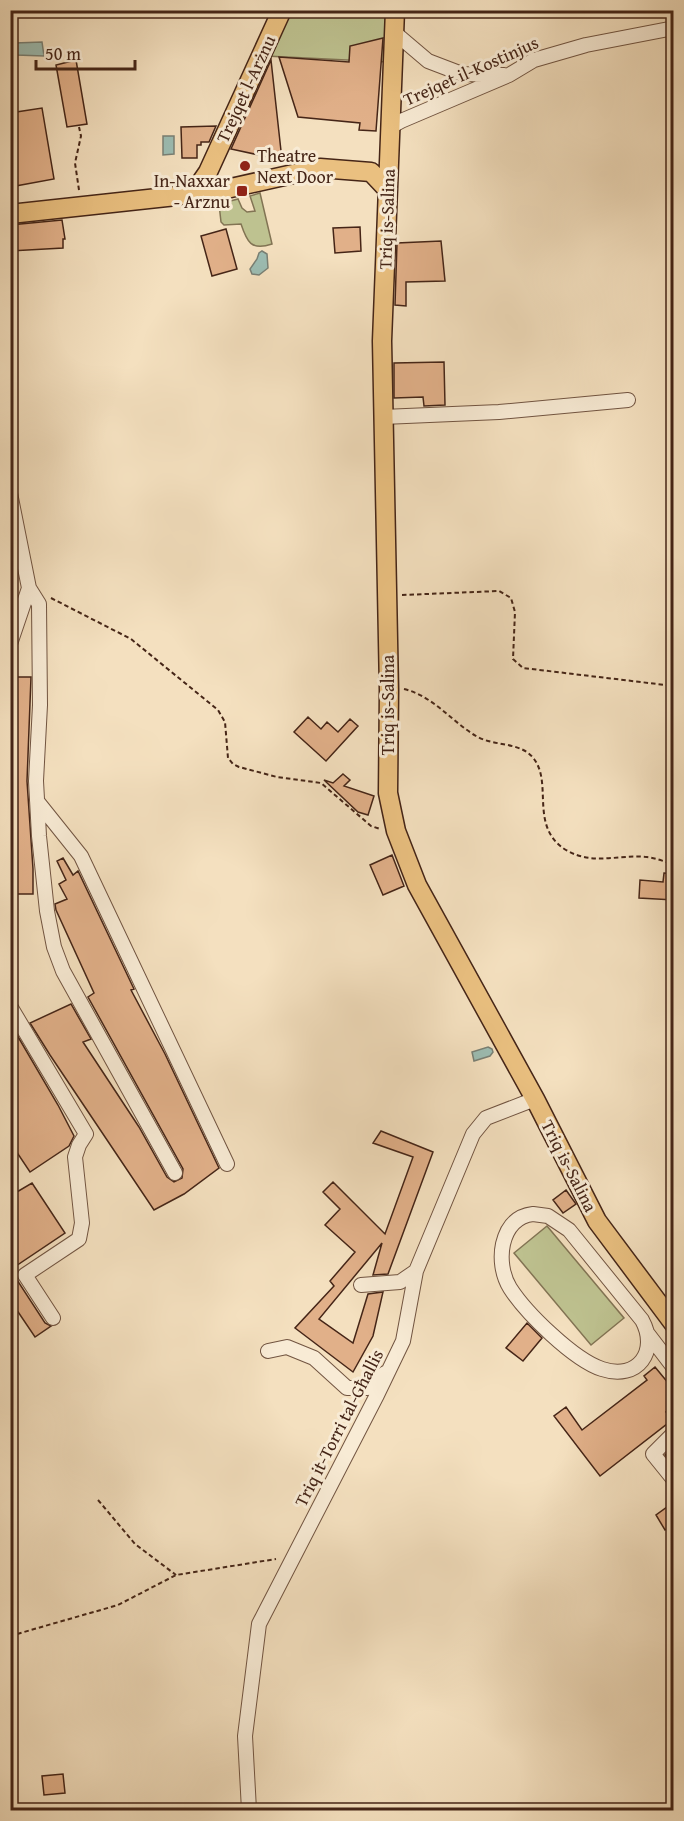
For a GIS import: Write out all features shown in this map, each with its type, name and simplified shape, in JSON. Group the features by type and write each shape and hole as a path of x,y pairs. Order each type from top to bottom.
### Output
{"main road":[{"name":"Trejqet l-Arżnu","path":"186,194 199,185 208,172 282,10"},
{"name":"Triq is-Salina","path":"395,10 382,341 389,690 388,793 396,831 417,885 535,1099 597,1221 674,1324"},
{"path":"371,172 389,154"},
{"path":"10,214 213,192 320,168 371,172 388,190"}],"street":[{"name":"Trejqet il-Kostinjus","path":"390,127 509,75 534,60 586,45 674,28"},
{"path":"395,33 428,61 445,68 462,74 509,75"},
{"path":"383,417 499,412 628,400"},
{"path":"10,493 29,588 39,604 40,705 36,781 47,911 57,955 68,981 176,1173"},
{"path":"10,644 29,588"},
{"path":"38,801 81,856 227,1164"},
{"path":"10,1006 86,1134 75,1157 82,1223 79,1239 25,1275 52,1318"},
{"name":"Triq it-Torri tal-Għallis","path":"249,1810 245,1736 259,1624 403,1341 416,1271 474,1134 486,1118 535,1099"},
{"path":"648,1334 645,1359 640,1365 632,1368 614,1372 577,1356 524,1305 509,1287 503,1273 501,1255 510,1227 520,1217 533,1214 548,1216 562,1224 642,1320 648,1334 674,1368"},
{"path":"361,1285 400,1282 416,1271"},
{"path":"268,1351 287,1347 314,1358 347,1388 368,1388 389,1370"},
{"path":"674,1433 653,1454 674,1480"}],"path":[{"path":"79,127 81,136 75,163 81,205"},
{"path":"29,588 131,639 218,710 225,722 228,758 233,764 277,777 321,783 371,826 385,831 396,831"},
{"path":"387,595 499,591 511,598 515,612 513,659 523,668 674,686"},
{"path":"389,690 406,689 430,700 477,737 523,749 529,754 539,768 543,816 556,840 565,850 596,860 647,857 674,864"},
{"path":"98,1500 135,1544 176,1575"},
{"path":"10,1636 118,1605 176,1575 293,1556"}],"green space":[{"path":"289,11 387,11 387,62 266,56"},
{"path":"260,193 272,244 265,246 251,243 245,236 241,224 224,225 221,222 219,204 238,199 242,208 247,212 255,211 250,196"},
{"path":"547,1226 624,1318 591,1345 514,1253"}],"water":[{"path":"42,42 44,56 16,55 15,43"},
{"path":"163,136 174,136 174,154 163,155"},
{"path":"262,251 267,254 268,268 259,275 252,274 250,269"},
{"path":"488,1047 493,1052 490,1056 474,1061 472,1052"}],"building":[{"path":"383,38 376,131 359,130 360,123 298,117 279,57 349,62 350,46"},
{"path":"76,60 87,124 67,127 56,65"},
{"path":"271,60 282,160 231,149"},
{"path":"42,108 54,179 10,187 10,113"},
{"path":"216,126 209,142 201,142 201,145 197,145 197,158 182,158 181,127"},
{"path":"62,220 65,239 63,239 63,248 10,251 10,225"},
{"path":"360,227 361,251 335,253 333,228"},
{"path":"226,229 237,269 212,276 201,236"},
{"path":"441,241 445,281 406,282 406,306 395,305 397,243"},
{"path":"444,362 445,405 424,406 423,397 394,398 394,363"},
{"path":"15,677 31,677 27,781 33,894 13,894"},
{"path":"308,717 321,729 327,722 338,732 350,719 358,726 326,761 294,732"},
{"path":"343,774 350,780 344,786 374,796 368,815 358,812 324,780 333,783"},
{"path":"392,855 404,886 383,895 370,865"},
{"path":"63,858 73,875 78,871 134,989 131,990 165,1054 219,1168 184,1194 154,1210 30,1023 71,1004 91,1039 83,1042 139,1127 167,1177 174,1182 182,1178 183,1169 88,997 94,993 56,910 55,904 67,899 59,884 66,880 57,861"},
{"path":"664,873 674,874 674,900 639,898 640,880 663,882"},
{"path":"17,1035 74,1136 69,1146 30,1172 10,1142 10,1039"},
{"path":"381,1131 433,1152 388,1274 373,1275 382,1243 319,1319 353,1343 368,1294 383,1292 373,1336 353,1372 295,1328 334,1286 330,1281 355,1252 325,1225 340,1209 323,1192 333,1182 385,1234 413,1157 373,1143"},
{"path":"32,1183 65,1233 13,1268 17,1280 45,1323 51,1326 35,1337 10,1300 10,1196"},
{"path":"566,1190 576,1204 563,1213 553,1200"},
{"path":"527,1323 542,1338 523,1361 506,1348"},
{"path":"655,1367 674,1390 674,1406 666,1412 672,1420 600,1476 554,1416 566,1407 582,1430 647,1380 644,1376"},
{"path":"674,1446 674,1465 665,1455"},
{"path":"674,1502 674,1524 665,1530 656,1515"},
{"path":"63,1774 65,1793 44,1795 42,1776"}],"place":[{"name":"Theatre Next Door","path":"245,166"},
{"name":"In-Naxxar - Arznu","path":"242,191"}]}
